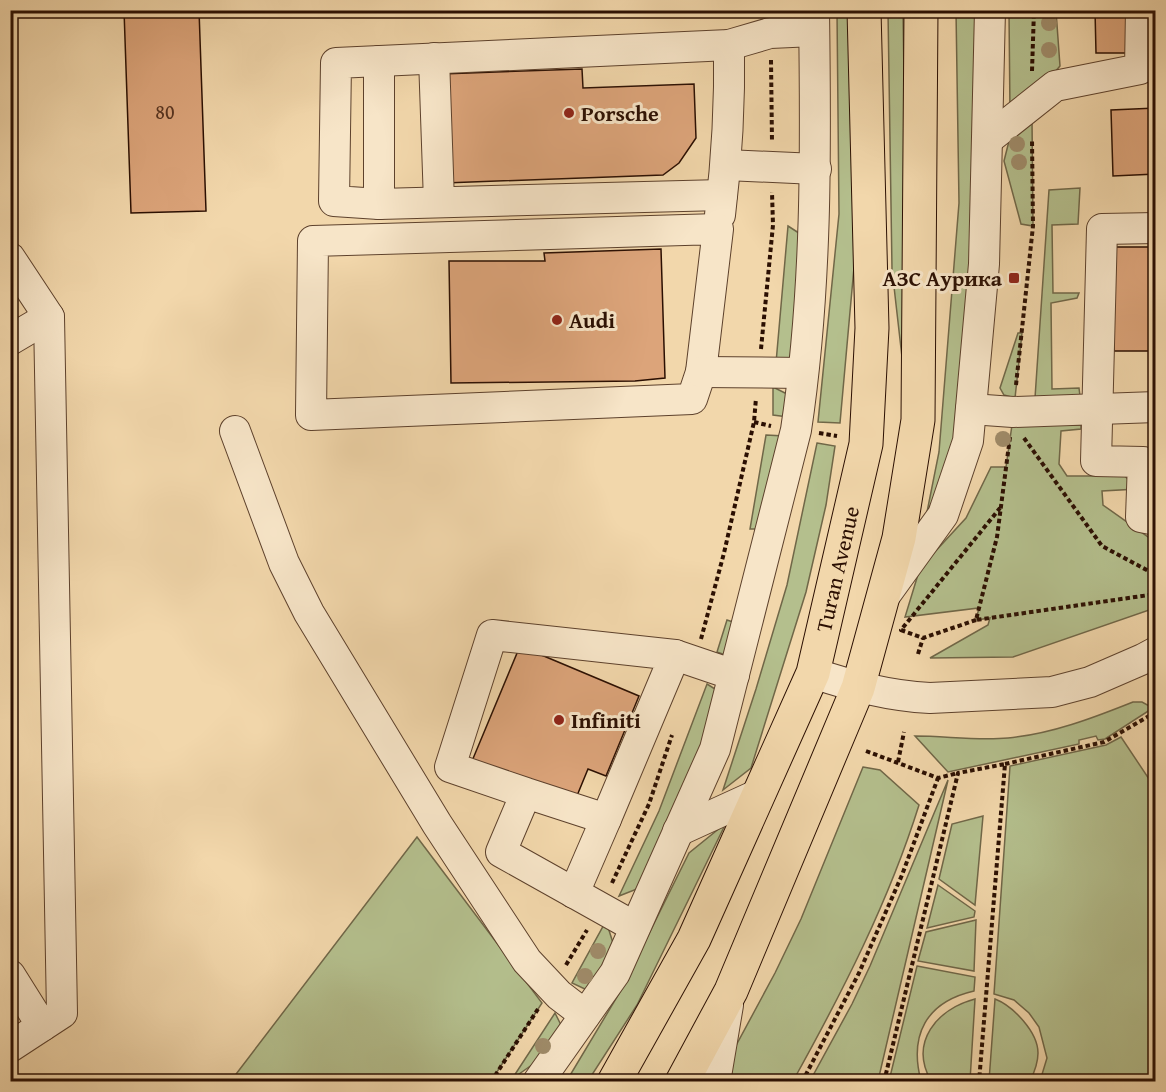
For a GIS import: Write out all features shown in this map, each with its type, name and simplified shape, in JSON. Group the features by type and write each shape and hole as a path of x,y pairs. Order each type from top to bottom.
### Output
{"main road":[{"name":"Turan Avenue","path":"614,1082 694,939 813,673 866,444 873,328 864,10"},
{"path":"682,1082 731,991 858,688 899,538 918,420 921,10"}],"street":[{"path":"881,601 943,515 968,441 984,264 990,10"},
{"path":"987,140 1055,86 1140,69 1141,10"},
{"path":"538,1082 615,973 715,749 796,430 812,271 816,169 814,21 729,45 336,63 334,201 379,204 722,195"},
{"path":"718,229 313,241 311,415 692,399 701,372 726,165 729,45"},
{"path":"434,58 439,202"},
{"path":"379,61 379,204"},
{"path":"726,165 816,169"},
{"path":"1155,228 1102,229 1096,409 1096,461 1143,462 1141,518 1155,520"},
{"path":"10,258 49,317 62,1013 10,1047"},
{"path":"10,340 49,317"},
{"path":"701,372 803,373"},
{"path":"971,409 1013,412 1155,407"},
{"path":"235,431 284,563 315,623 437,824 527,962 559,996 585,1015"},
{"path":"606,819 450,767 492,635 675,655 734,675"},
{"path":"574,893 675,655"},
{"path":"813,673 858,688 887,694 930,698 1052,692 1151,663"},
{"path":"526,793 501,852 635,927"},
{"path":"678,831 759,794"},
{"path":"10,975 42,1026"},
{"path":"715,1082 731,991"}],"path":[{"path":"1016,387 1033,226 1031,105 1034,10"},
{"path":"754,422 773,225 771,33"},
{"path":"976,620 997,537 1011,431"},
{"path":"813,432 837,436"},
{"path":"1021,434 1102,546 1155,575"},
{"path":"1001,507 902,630 923,638 976,620 1155,594"},
{"path":"918,654 923,638"},
{"path":"866,751 938,778 1104,742 1155,712"},
{"path":"898,762 904,732"},
{"path":"979,1082 1005,764"},
{"path":"884,1082 958,773"},
{"path":"802,1082 859,973 902,875 938,778"}],"green space":[{"path":"837,11 856,11 857,234 840,423 818,422 839,214"},
{"path":"888,11 903,11 907,272 903,366 892,269"},
{"path":"956,11 978,11 981,137 958,450 927,512 939,452 959,203"},
{"path":"1009,11 1056,11 1060,66 1044,85 1010,113"},
{"path":"1032,120 1033,226 1021,224 1004,161 1011,133"},
{"path":"1080,188 1078,224 1052,225 1053,293 1079,293 1077,298 1051,303 1052,389 1079,388 1080,396 1035,398 1049,190"},
{"path":"788,226 805,237 795,356 776,363"},
{"path":"1018,333 1022,333 1015,398 1004,395 1000,388"},
{"path":"773,387 789,395 788,417 773,415"},
{"path":"1012,425 1081,425 1081,429 1061,431 1059,464 1067,476 1125,476 1137,489 1102,491 1103,505 1155,542 1155,608 1013,657 930,658 988,625 990,618 976,620 979,608 905,617 920,568 966,518 991,467 1006,467"},
{"path":"766,435 784,436 756,529 750,529"},
{"path":"817,443 835,446 826,505 806,592 751,768 723,790 787,585"},
{"path":"727,620 733,622 728,656 717,652"},
{"path":"707,684 723,694 642,887 619,896 659,811"},
{"path":"1133,702 1142,702 1153,708 1105,739 1098,740 1096,736 1079,740 1079,744 948,772 915,736 985,739 1024,736 1072,724"},
{"path":"1121,737 1155,788 1155,1081 1040,1081 1047,1058 1039,1027 1029,1013 1014,1000 994,994 1010,766 1106,745"},
{"path":"863,767 880,770 919,805 879,911 829,1014 793,1081 726,1082 732,1053 801,919"},
{"path":"948,780 878,1081 810,1081 870,966"},
{"path":"983,816 975,905 939,879 952,824"},
{"path":"726,823 637,1005 588,1081 566,1082 620,992 689,853"},
{"path":"417,837 542,1003 491,1081 230,1082"},
{"path":"938,885 975,911 974,917 927,928"},
{"path":"976,920 974,971 918,961 926,932"},
{"path":"606,921 614,946 587,990 572,983"},
{"path":"917,966 975,977 974,991 944,1003 925,1023 917,1049 921,1081 889,1081"},
{"path":"975,999 970,1081 931,1081 925,1067 923,1053 930,1029 949,1011"},
{"path":"995,999 1017,1014 1034,1037 1038,1057 1030,1081 989,1081"},
{"path":"555,1013 564,1031 553,1050 512,1079"}],"building":[{"path":"124,10 199,10 206,211 131,213"},
{"path":"1095,10 1129,10 1130,53 1096,53"},
{"name":"Porsche","path":"582,69 583,88 694,84 696,138 679,163 663,175 445,183 441,74"},
{"path":"1156,108 1156,174 1113,176 1111,110"},
{"path":"1112,247 1156,247 1156,351 1114,351"},
{"name":"Audi","path":"661,249 665,378 635,381 451,383 449,261 545,261 544,253"},
{"name":"Infiniti","path":"520,646 639,696 606,776 588,769 574,803 472,761"}],"place":[{"name":"Porsche","path":"569,113"},
{"name":"АЗС Аурика","path":"1014,278"},
{"name":"Audi","path":"557,320"},
{"name":"Infiniti","path":"559,720"}]}
